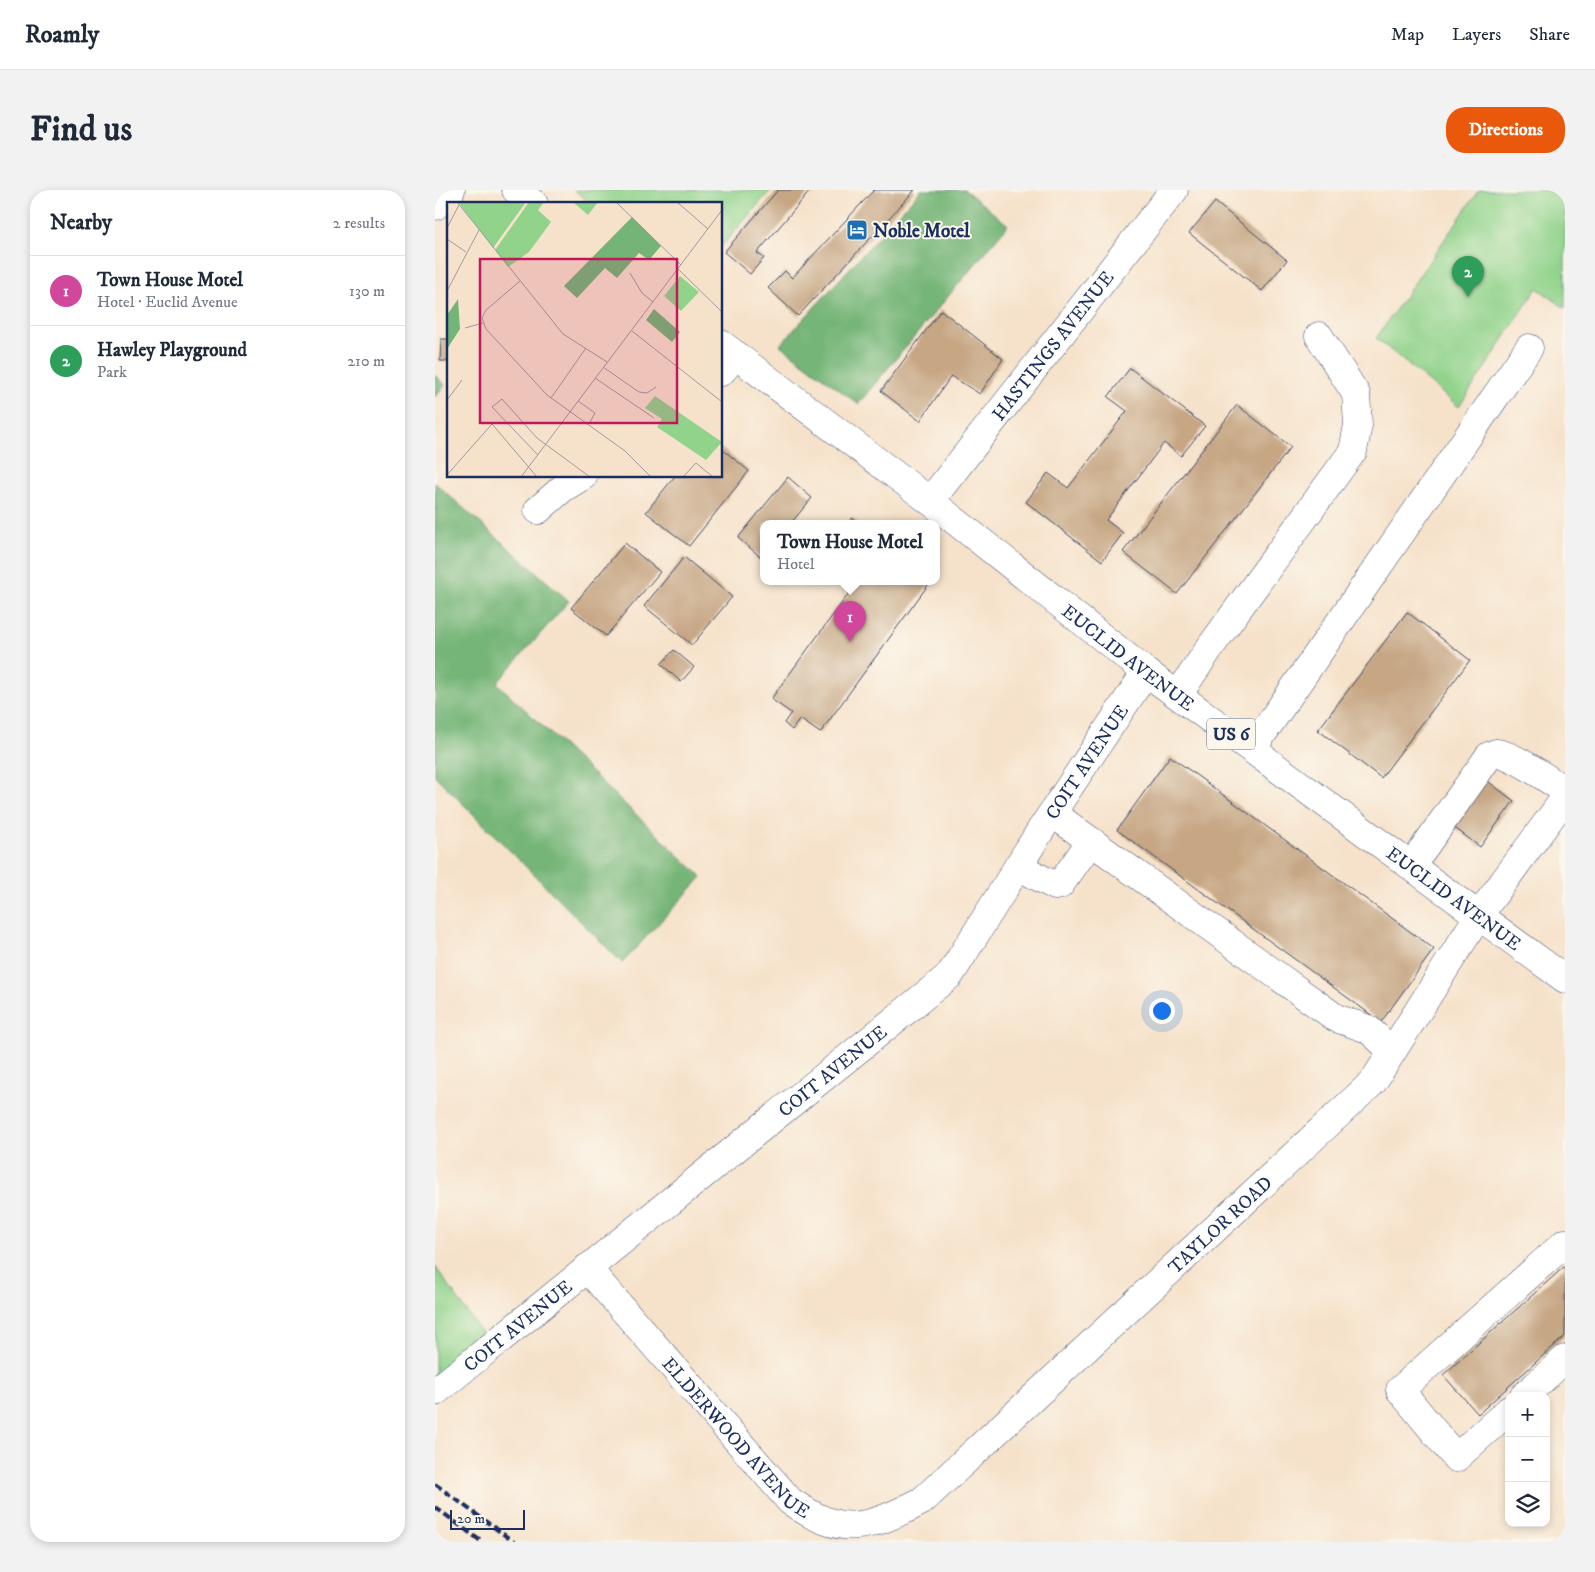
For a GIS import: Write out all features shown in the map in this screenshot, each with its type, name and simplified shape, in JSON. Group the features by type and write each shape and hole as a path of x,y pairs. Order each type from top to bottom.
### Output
{"street":[{"path":"435,206 451,190"},
{"path":"516,190 531,202"},
{"name":"HASTINGS AVENUE","path":"931,501 1175,190"},
{"path":"1178,695 1211,646 1353,451 1357,424 1356,394 1319,336"},
{"path":"1251,749 1529,348"},
{"name":"EUCLID AVENUE","path":"726,357 931,501 1146,672 1565,979"},
{"path":"538,510 563,488 580,478"},
{"name":"COIT AVENUE","path":"435,1392 950,975 1018,866 1146,672"},
{"path":"1411,866 1489,756 1496,753 1504,754 1565,791"},
{"name":"TAYLOR ROAD","path":"922,1502 1373,1082 1479,915 1565,798"},
{"path":"1052,814 1336,1018 1368,1028 1392,1051"},
{"path":"1018,866 1055,886 1060,885 1091,842"},
{"path":"1505,1414 1456,1458 1400,1390 1565,1243"},
{"name":"ELDERWOOD AVENUE","path":"587,1268 790,1502 825,1522 880,1532 888,1518 922,1502"},
{"path":"1528,1392 1565,1359"}],"green space":[{"path":"574,190 771,190 723,245 723,202 589,202"},
{"path":"921,190 965,190 1008,225 858,404 780,345"},
{"path":"1479,190 1565,190 1565,308 1537,288 1459,407 1376,338"},
{"path":"435,375 445,385 435,397"},
{"path":"435,483 569,601 497,683 702,877 622,963 435,776"},
{"path":"435,1266 491,1347 435,1392"}],"building":[{"path":"778,190 811,190 757,253 764,258 750,274 724,252"},
{"name":"Noble Motel","path":"874,190 915,190 798,316 768,288 785,271 792,278"},
{"path":"1215,202 1287,260 1262,291 1189,233"},
{"path":"941,310 1003,359 980,394 951,376 920,421 881,391"},
{"path":"441,339 447,339 447,361 440,361"},
{"path":"1130,368 1205,426 1181,456 1164,443 1106,520 1123,533 1102,561 1026,502 1048,473 1068,488 1127,411 1108,397"},
{"path":"1237,405 1291,447 1177,594 1123,552"},
{"path":"723,450 749,471 689,546 646,512 673,478 723,478"},
{"path":"788,477 812,498 794,520 760,520 760,556 738,538"},
{"path":"625,543 660,572 606,636 571,608"},
{"path":"684,557 732,597 692,645 644,606"},
{"path":"855,585 928,585 820,733 800,719 792,730 784,723 791,713 771,699"},
{"path":"1407,612 1470,660 1381,778 1318,730"},
{"path":"674,650 694,667 681,682 661,664"},
{"path":"1170,756 1434,949 1381,1022 1117,830"},
{"path":"1485,779 1514,801 1480,847 1451,825"},
{"path":"1565,1266 1565,1336 1478,1414 1443,1375"}],"railway":[{"path":"435,1484 514,1542"},
{"path":"435,1507 482,1542"}],"place":[{"name":"Noble Motel","path":"857,230"},
{"name":"Hawley Playground","path":"1468,297"},
{"name":"Town House Motel","path":"850,642"}]}
